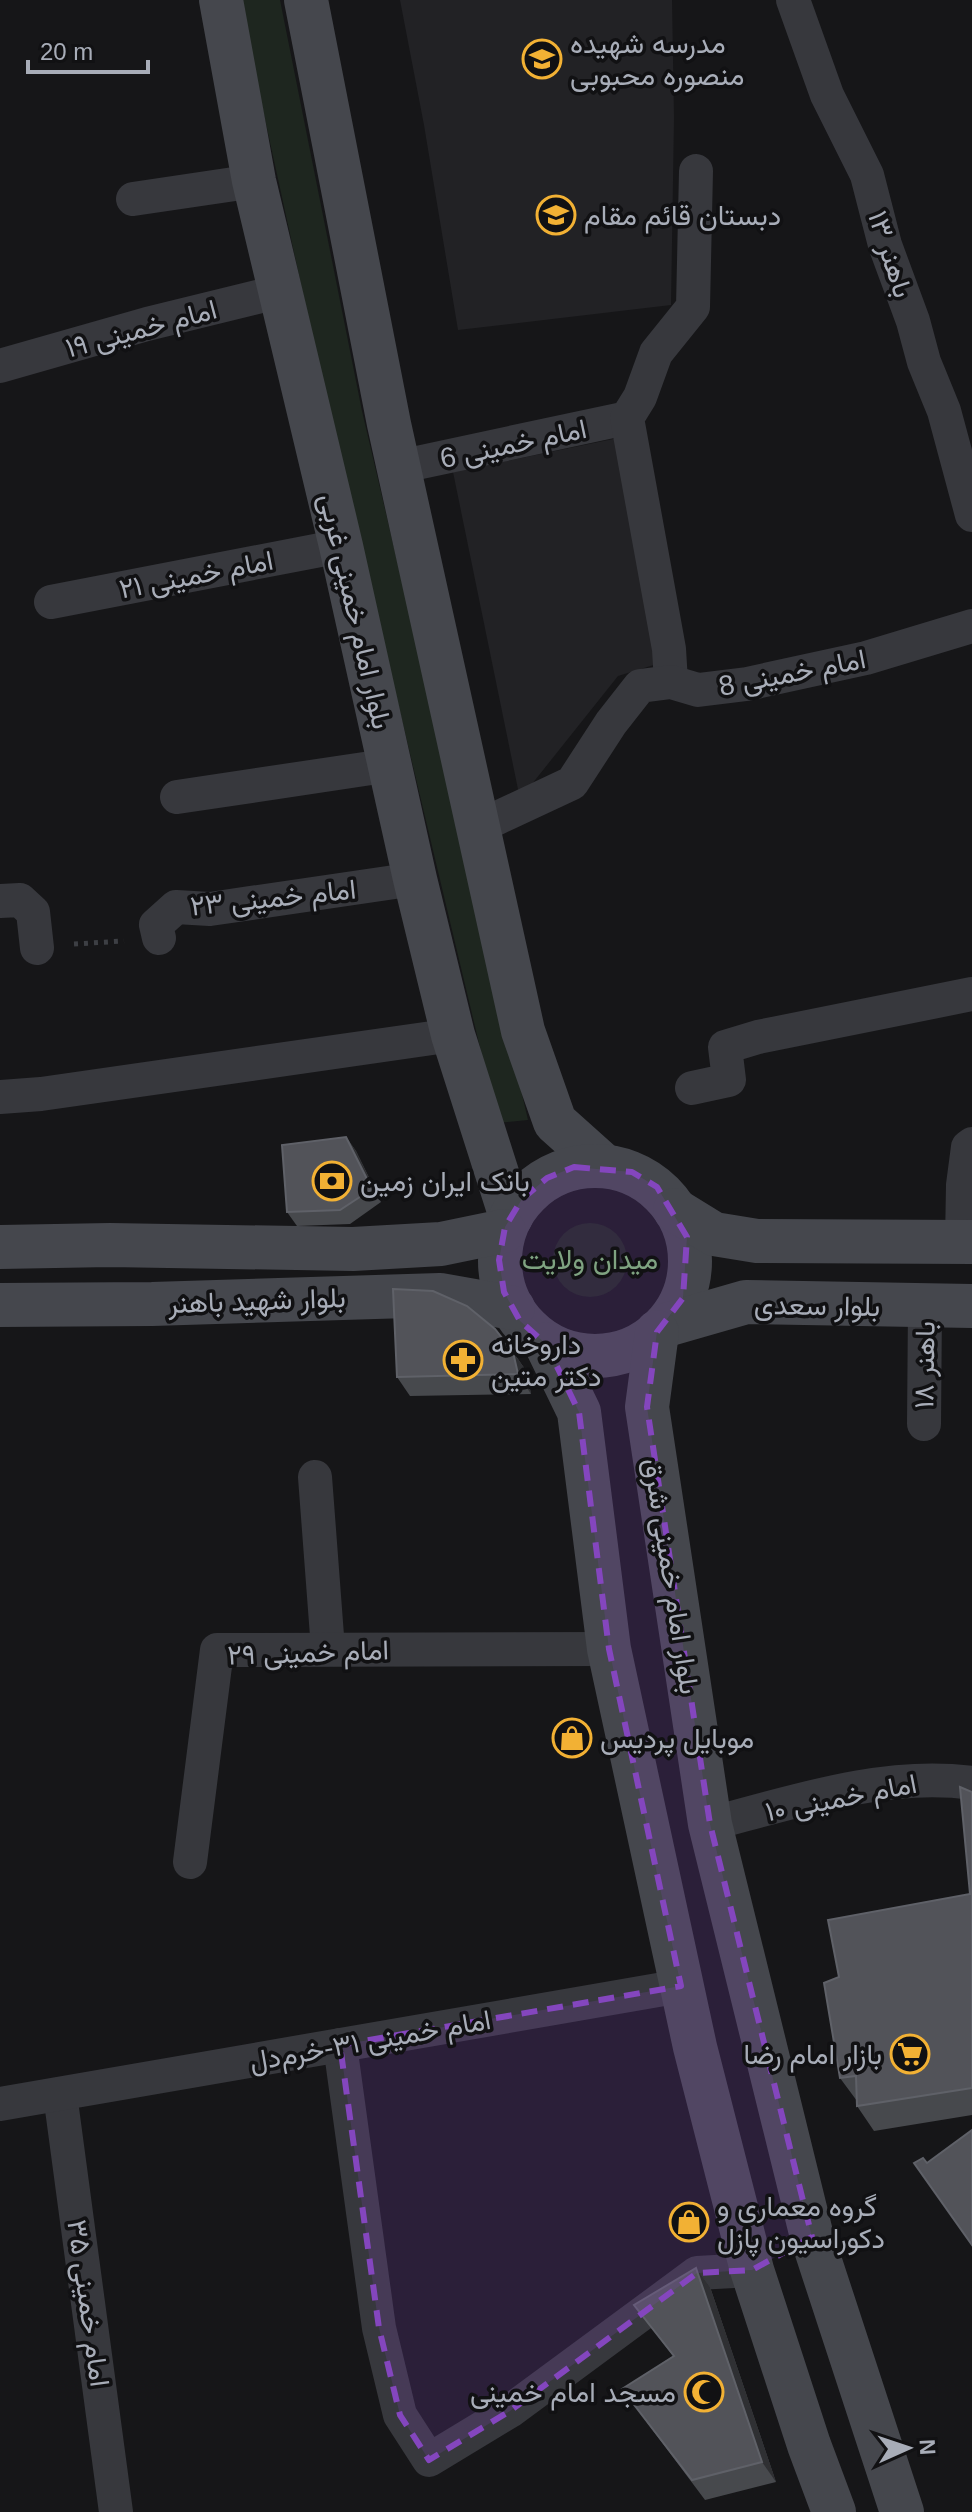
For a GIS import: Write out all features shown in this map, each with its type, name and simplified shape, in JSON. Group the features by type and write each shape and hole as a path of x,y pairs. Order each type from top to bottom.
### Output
{"main road":[{"name":"بلوار امام خمینی غربی","path":"221,0 254,181 341,546 415,879 453,1035 508,1224"},
{"path":"306,0 398,467 523,1031 555,1122 603,1165"},
{"path":"603,1165 632,1172 657,1187 675,1210 687,1237 690,1266 683,1298 661,1329 639,1346 608,1356 576,1355 546,1344 520,1321 504,1292 499,1260 508,1224 522,1199 547,1178 574,1167 603,1165"},
{"path":"675,1210 714,1234 757,1241 967,1242"},
{"name":"بلوار شهید باهنر","path":"0,1247 110,1245 353,1249 441,1244 508,1224"},
{"name":"بلوار شهید باهنر","path":"0,1305 152,1304 440,1295 513,1308"},
{"name":"بلوار سعدی","path":"661,1329 746,1302 972,1306"},
{"name":"بلوار امام خمینی شرق","path":"661,1329 647,1407 710,1824 812,2237 902,2512"},
{"path":"546,1344 579,1412 609,1649 681,1986 752,2270 834,2512"},
{"path":"752,2270 812,2237"}],"street":[{"name":"باهنر ۱۳","path":"793,0 827,95 867,175 885,245 913,321 924,362 944,411 972,515"},
{"path":"671,682 669,649 627,418 640,397 656,353 693,307 696,171"},
{"path":"133,199 254,181"},
{"name":"امام خمینی ۱۹","path":"0,366 147,324 282,291"},
{"name":"امام خمینی 6","path":"398,467 627,418"},
{"name":"امام خمینی ۲۱","path":"51,602 341,546"},
{"name":"امام خمینی 8","path":"477,823 491,821 572,783 611,723 640,686 671,682 698,690 747,684 866,658 972,626"},
{"path":"177,797 391,765"},
{"name":"امام خمینی ۲۳","path":"159,938 156,925 176,907 210,909 415,879"},
{"path":"0,901 20,900 33,912 37,948"},
{"path":"692,1088 729,1080 725,1047 758,1037 972,994"},
{"path":"0,1097 41,1094 453,1035"},
{"path":"967,1242 963,1185 968,1147 972,1144"},
{"name":"باهنر ۱۸","path":"924,1424 925,1306"},
{"path":"315,1477 328,1649"},
{"name":"امام خمینی ۲۹","path":"190,1862 217,1650 609,1649"},
{"name":"امام خمینی ۱۰","path":"710,1824 832,1792 941,1779 972,1783"},
{"name":"امام خمینی ۳۱-خرم‌دل","path":"0,2104 681,1986"},
{"path":"340,2045 379,2328 400,2415 429,2460 510,2411 697,2273 752,2270"},
{"name":"امام خمینی ۳۵","path":"60,2094 116,2512"}],"path":[{"name":"امام خمینی ۲۳","path":"37,948 159,938"}],"highlighted area":[{"path":"574,1167 632,1172 657,1187 687,1237 683,1298 657,1332 647,1407 710,1824 812,2237 752,2270 697,2273 510,2411 429,2460 400,2415 379,2328 340,2045 681,1986 609,1649 579,1412 546,1344 520,1321 504,1292 499,1260 505,1227 522,1199 547,1178"}],"shaded area":[{"path":"400,0 672,0 671,305 458,330"},
{"path":"618,438 657,664 618,676 520,799 453,472"}],"green space":[{"path":"239,0 280,0 362,411 528,1120 498,1123 331,422"},
{"name":"میدان ولایت","path":"590,1223 611,1229 621,1239 627,1260 621,1281 611,1291 590,1297 569,1291 559,1281 553,1260 559,1239 569,1229"}],"building":[{"name":"بانک ایران زمین","path":"346,1137 372,1189 340,1210 287,1212 282,1145"},
{"name":"داروخانه دکتر متین","path":"393,1289 433,1291 467,1306 495,1329 513,1352 518,1374 397,1377"},
{"name":"بازار امام رضا","path":"960,1787 972,1792 972,2088 857,2106 856,2076 840,2078 824,1983 839,1977 828,1920 970,1894"},
{"path":"972,2130 972,2245 914,2163 923,2158 927,2163"},
{"name":"مسجد امام خمینی","path":"696,2268 762,2462 692,2480 622,2389 674,2356 634,2305"}],"place":[{"name":"مدرسه شهیده منصوره محبوبی","path":"542,59"},
{"name":"دبستان قائم مقام","path":"556,215"},
{"name":"بانک ایران زمین","path":"332,1181"},
{"name":"داروخانه دکتر متین","path":"463,1360"},
{"name":"موبایل پردیس","path":"572,1738"},
{"name":"بازار امام رضا","path":"910,2054"},
{"name":"گروه معماری و دکوراسیون پازل","path":"689,2222"},
{"name":"مسجد امام خمینی","path":"704,2392"}]}
